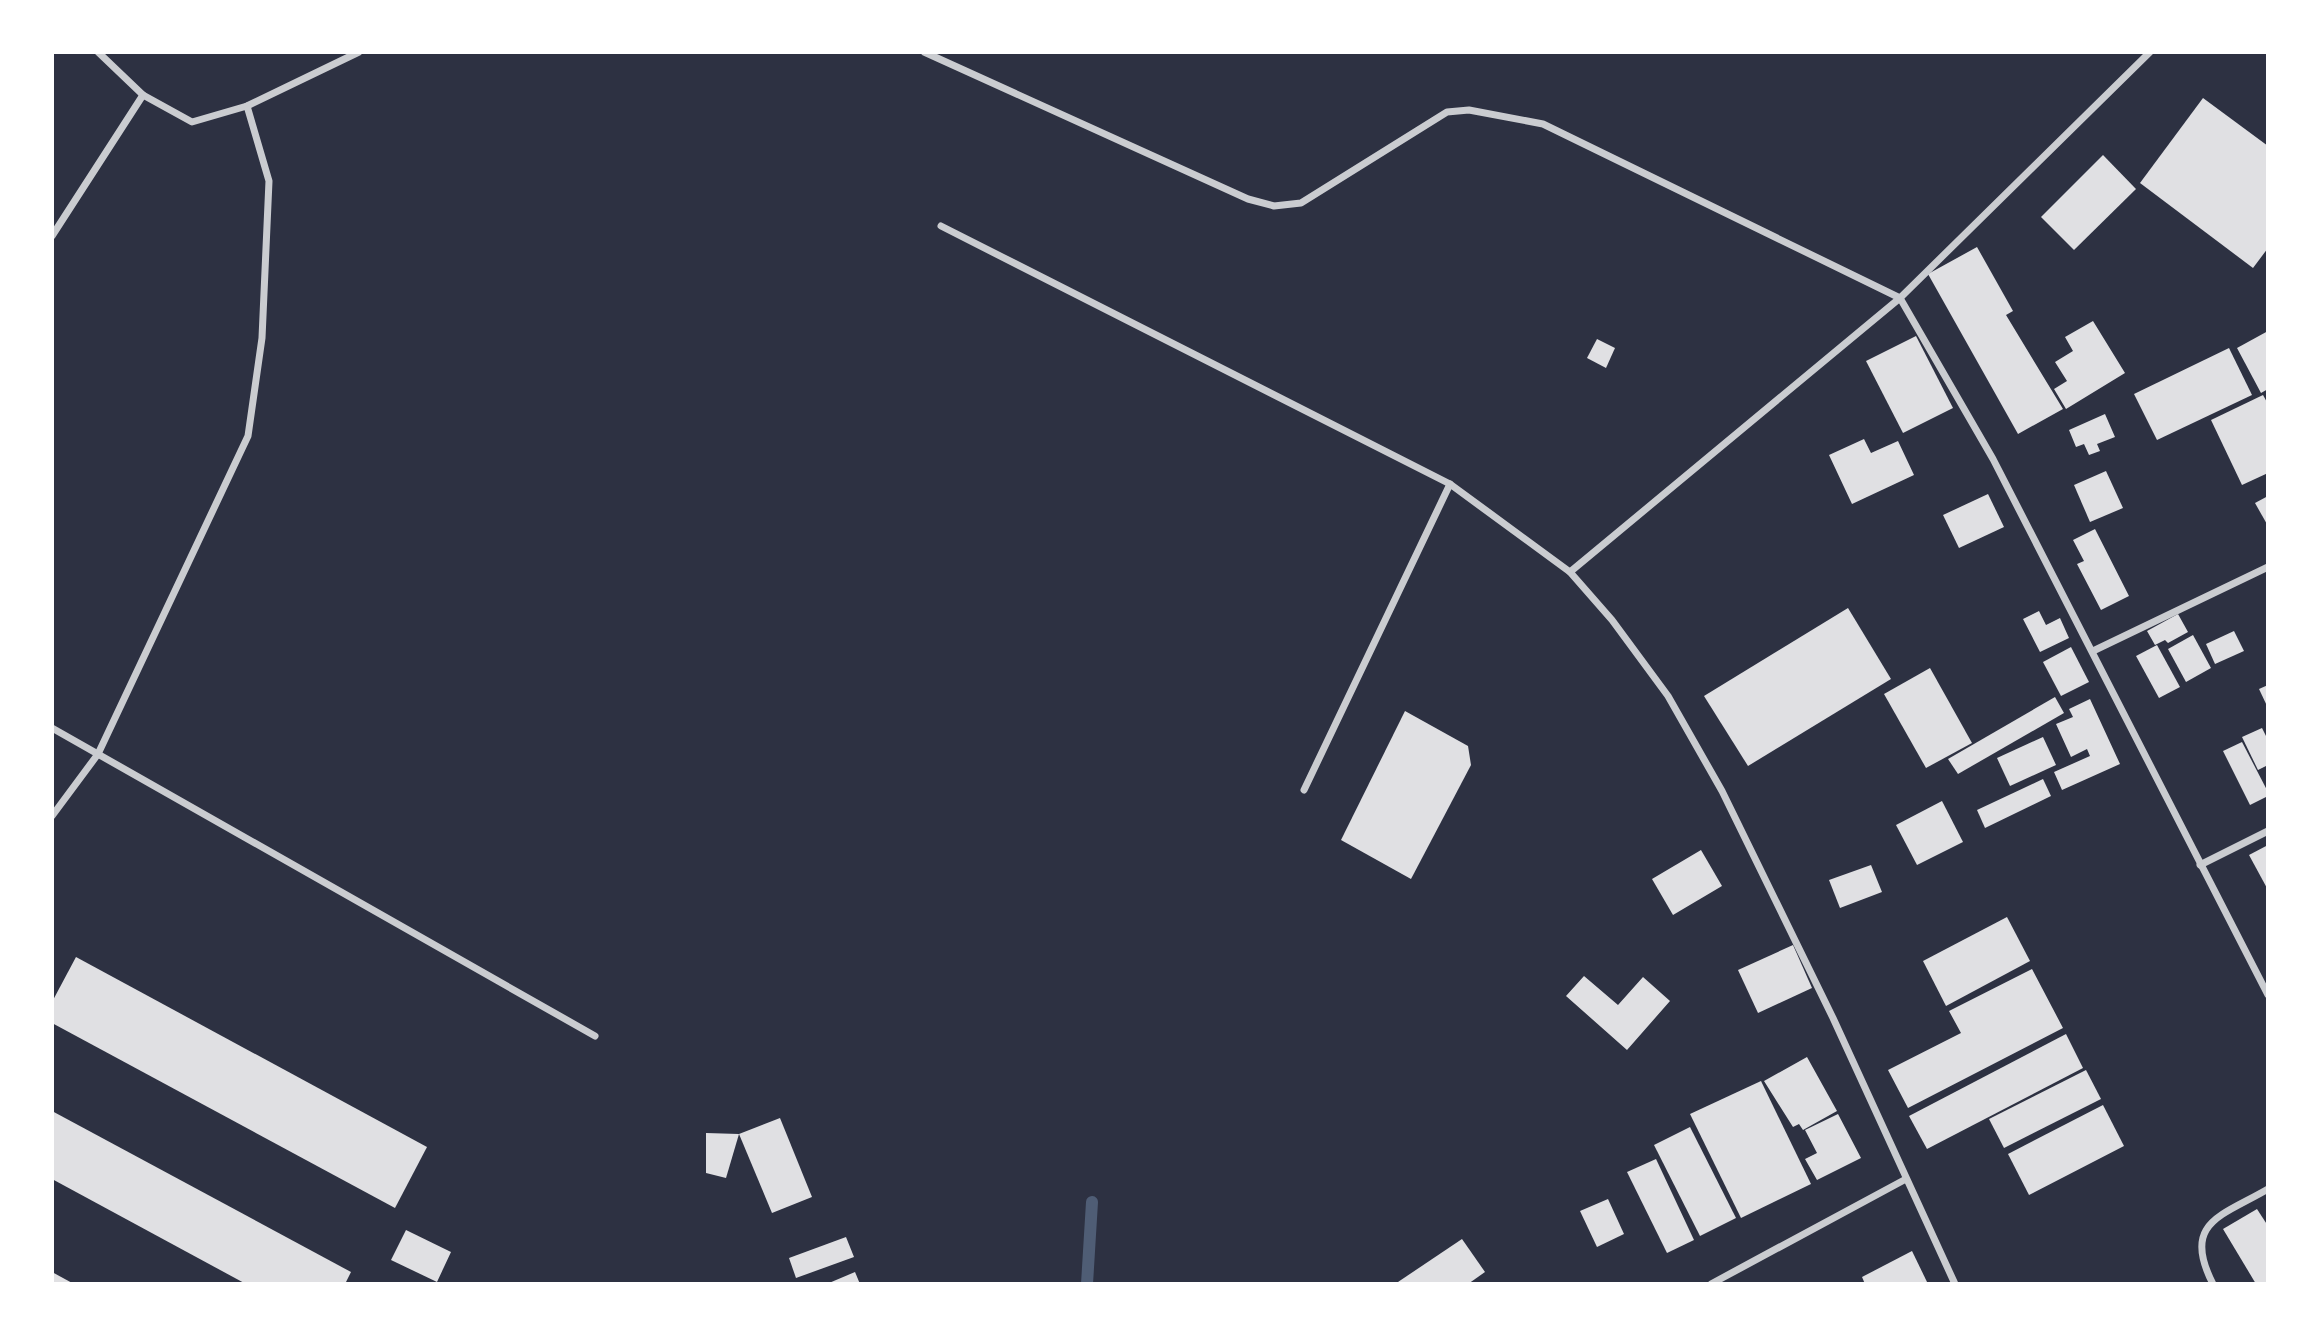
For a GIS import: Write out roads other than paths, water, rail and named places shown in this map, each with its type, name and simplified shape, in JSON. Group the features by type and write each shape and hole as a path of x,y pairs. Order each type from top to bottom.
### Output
{"street":[{"path":"97,52 143,95 192,122 247,106 359,52"},
{"path":"924,52 1248,199 1274,206 1301,203 1447,113 1469,110 1543,124 1900,298 1993,459 2267,995"},
{"path":"1570,572 1900,298 2150,52"},
{"path":"52,236 143,95"},
{"path":"52,816 98,754 248,436 262,338 269,181 247,106"},
{"path":"942,226 1450,484 1570,572 1612,620 1668,696 1722,791 1833,1018 1955,1283"},
{"path":"1304,790 1450,484"},
{"path":"2093,651 2267,566"},
{"path":"52,727 596,1037"},
{"path":"2200,865 2267,831"},
{"path":"1711,1283 1906,1179"},
{"path":"2213,1283 2205,1268 2200,1242 2203,1231 2212,1222 2267,1189"}],"waterway":[{"path":"1087,1284 1092,1202"}]}
